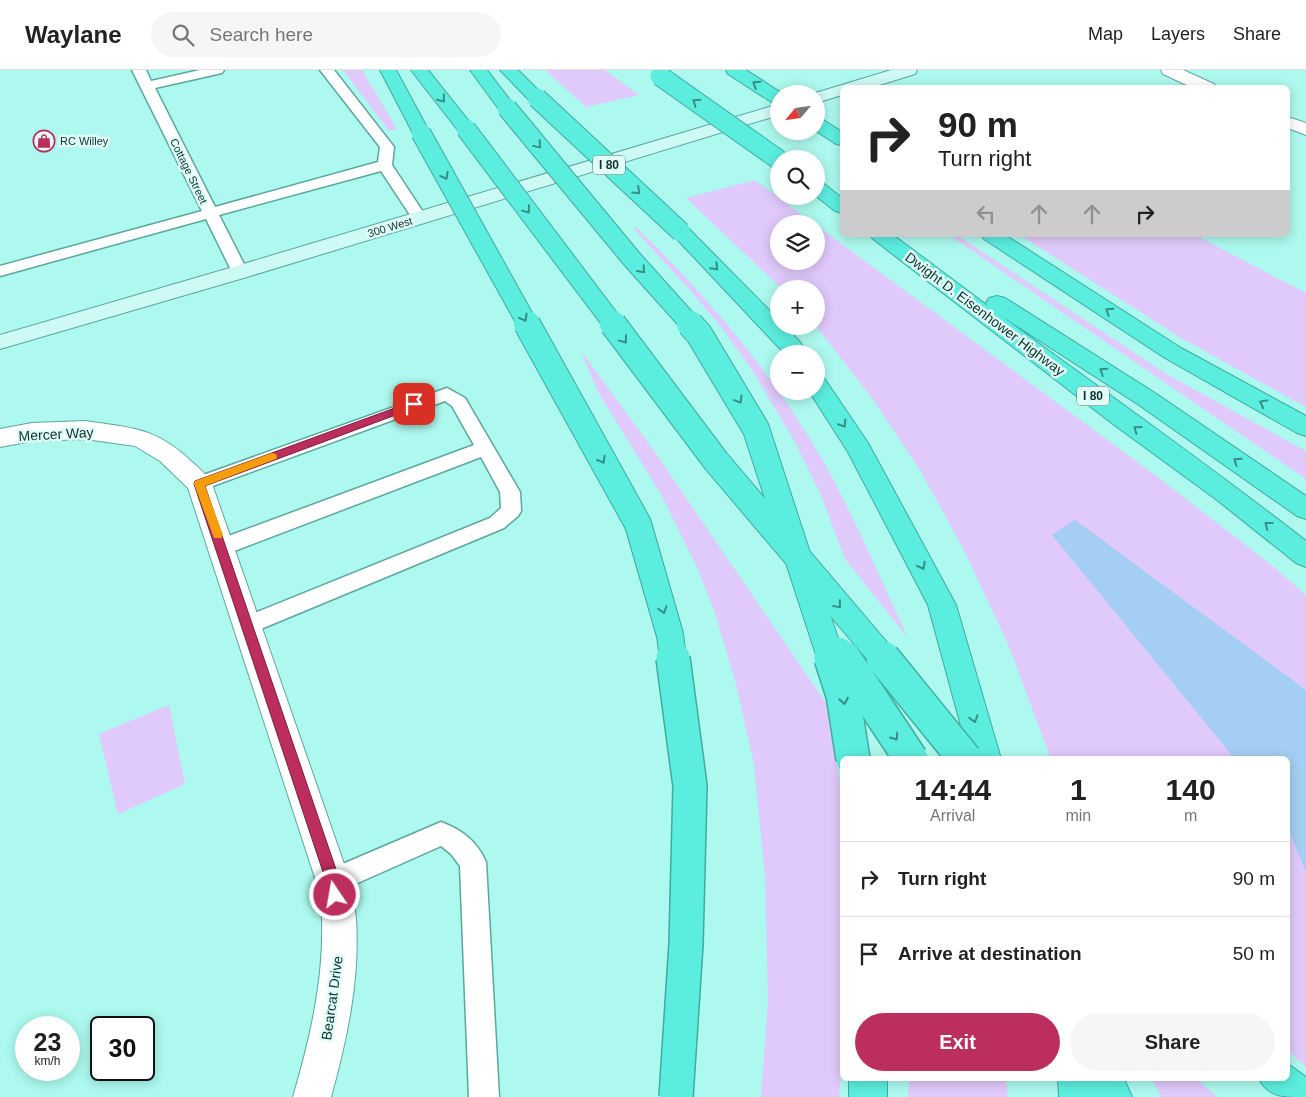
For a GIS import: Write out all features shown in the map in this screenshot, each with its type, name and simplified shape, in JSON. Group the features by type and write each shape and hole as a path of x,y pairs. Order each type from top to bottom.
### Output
{"highway":[{"path":"388,70 638,524 670,635 690,786 686,944 676,1097"},
{"path":"419,70 466,129 716,461 916,697 963,756"},
{"path":"478,70 631,258 699,334 756,429 843,695 852,756"},
{"name":"I 80","path":"508,70 681,232 788,345"},
{"path":"734,70 770,93"},
{"path":"655,73 770,154"},
{"path":"825,129 840,139"},
{"path":"825,193 840,204"},
{"name":"Dwight D. Eisenhower Highway","path":"883,237 1122,418 1226,493 1306,556"},
{"path":"894,237 1147,399 1306,509"},
{"path":"993,237 1173,353 1306,427"},
{"path":"825,397 860,449 942,605 985,756"},
{"path":"716,461 909,756"},
{"path":"868,1081 868,1097"},
{"path":"1077,1081 1078,1097"},
{"path":"1105,1081 1113,1097"},
{"path":"1280,1081 1300,1097"}],"main road":[{"path":"861,85 909,70"},
{"path":"825,95 840,91"},
{"name":"300 West","path":"0,342 240,272 770,112"}],"street":[{"path":"1168,70 1201,85"},
{"path":"1290,123 1306,130"},
{"name":"Mercer Way","path":"0,438 32,432 85,430 141,438"},
{"name":"Bearcat Drive","path":"141,438 170,456 199,484 222,547 333,881 339,923 337,976 323,1057 312,1097"}],"lane":[{"name":"Cottage Street","path":"140,70 209,213 240,272"},
{"path":"148,86 218,70"},
{"path":"327,70 387,147 385,165 419,218"},
{"path":"0,271 385,165"},
{"path":"199,484 447,394 459,402 510,492 511,511 497,523 248,625"},
{"path":"222,547 486,448"},
{"path":"333,881 442,834 453,838 464,848 473,862 484,1097"}],"shaded area":[{"path":"343,70 362,70 397,129 389,131"},
{"path":"545,70 605,70 639,95 586,107"},
{"path":"755,180 770,191 770,205 789,205 802,215 770,215 770,270 825,270 825,232 1159,478 1270,564 1306,595 1306,1067 1290,1053 1290,756 1050,756 1008,644 964,550 920,470 872,398 823,335 825,335 825,280 773,280 686,198"},
{"path":"636,227 662,253 735,334 770,380 770,400 784,400 800,423 843,498 908,638 845,559 820,493 796,444 752,370 722,328 633,228"},
{"path":"952,237 960,237 1168,375 1306,451 1306,479"},
{"path":"1023,237 1199,237 1306,293 1306,407 1181,338"},
{"path":"581,351 652,448 828,706 840,784 839,1097 761,1097 768,1001 765,876 754,764 736,684 715,613 697,567 662,496 598,392"},
{"path":"169,705 185,784 118,814 99,734"},
{"path":"909,1081 1006,1081 1008,1097 908,1097"},
{"path":"1153,1081 1199,1081 1217,1097 1161,1097"}],"water":[{"path":"1075,520 1306,690 1306,872 1290,834 1290,756 1233,756 1052,535"}],"slow traffic":[{"path":"217,535 199,484 272,457"}],"place":[{"name":"RC Willey","path":"44,141"}],"route":[{"path":"335,895 333,881 227,562 199,484 414,404"}]}
